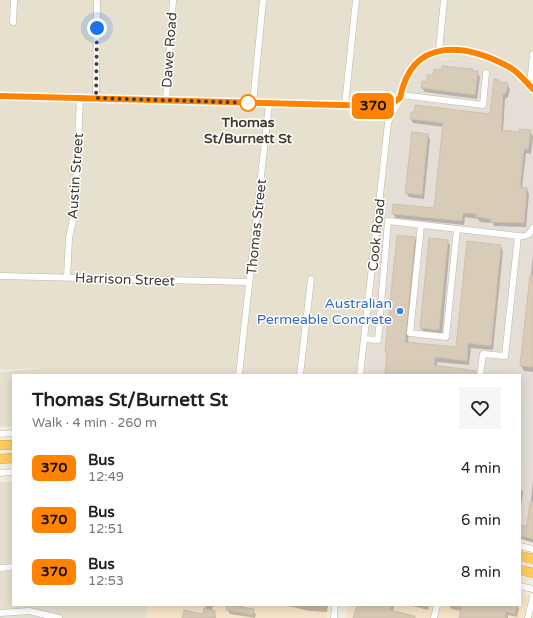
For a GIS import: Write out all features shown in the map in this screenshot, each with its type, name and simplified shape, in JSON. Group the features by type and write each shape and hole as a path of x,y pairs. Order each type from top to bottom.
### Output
{"highway":[{"path":"0,446 12,445"},
{"path":"0,459 12,458"},
{"path":"521,556 533,559"},
{"path":"521,570 533,573"}],"street":[{"path":"13,22 14,0"},
{"path":"96,98 97,0"},
{"name":"Dawe Road","path":"166,100 173,0"},
{"path":"253,103 263,0"},
{"path":"345,105 356,0"},
{"path":"444,0 439,50 462,49 478,54 512,68 531,87"},
{"name":"Cook Road","path":"360,374 390,117 400,97 407,76 415,65 424,57 439,50"},
{"path":"531,87 533,54"},
{"path":"0,96 377,106 391,104 400,97 483,105 486,73"},
{"name":"Austin Street","path":"67,277 68,238 75,211 80,98"},
{"name":"Thomas Street","path":"239,374 269,104"},
{"path":"377,106 390,117"},
{"path":"378,220 524,237 530,234 533,228"},
{"path":"364,339 378,340 388,221"},
{"path":"422,225 410,333 446,337 457,229"},
{"path":"480,374 483,354 505,356 518,236"},
{"name":"Harrison Street","path":"0,276 249,282"},
{"path":"300,374 311,279"},
{"path":"0,434 12,433"},
{"path":"0,473 12,472"},
{"path":"521,546 533,549"},
{"path":"0,568 12,567"},
{"path":"521,586 533,590"},
{"path":"528,618 533,596"},
{"path":"334,618 335,606"},
{"path":"434,618 437,606"},
{"path":"0,613 29,611 59,618"}],"shaded area":[{"path":"0,0 533,0 533,101 507,77 480,64 456,58 442,59 430,64 408,108 395,123 366,374 12,374 12,426 0,427 0,372 54,367 0,370"},
{"path":"456,58 480,64 507,77 533,101 533,542 521,538 521,374 366,374 395,123 408,108 412,87 417,76 425,67 437,61"},
{"path":"521,408 528,409 524,467 521,467"},
{"path":"12,481 12,606 148,606 146,618 0,618 0,482"},
{"path":"521,594 533,597 533,618 346,618 347,606 521,606"},
{"path":"148,606 328,606 327,618 146,618"}],"building":[{"path":"442,66 473,69 472,71 478,71 475,95 421,88 422,81 427,82 427,75 433,75 434,69 441,70"},
{"path":"494,79 499,80 499,82 508,83 506,92 503,95 501,130 519,132 519,129 531,130 528,150 524,149 520,187 527,188 524,223 491,222 491,219 476,217 477,214 463,213 462,221 392,214 393,204 434,208 443,123 410,119 411,112 414,112 415,105 490,114"},
{"path":"412,132 428,134 422,195 405,193"},
{"path":"397,235 415,237 405,342 456,347 467,241 501,245 491,346 468,343 467,361 435,357 434,365 476,371 476,374 385,374 387,352 385,352"},
{"path":"429,238 448,240 439,330 420,328"},
{"path":"530,275 533,275 533,367 520,366"},
{"path":"530,501 533,502 533,539 521,536 521,525 527,526"},
{"path":"227,606 254,609 253,615 226,610"},
{"path":"357,606 391,606 390,610 415,616 415,618 353,618"},
{"path":"462,606 517,606 515,614 506,612 505,618 459,618"},
{"path":"204,608 215,611 214,617 182,618 184,610 203,614"}],"bus line":[{"name":"370","path":"0,96 377,106 391,104 400,98 407,76 415,65 424,57 439,50 447,49 462,49 512,68 533,89"}],"place":[{"name":"Thomas St/Burnett St","path":"248,103"},
{"name":"Australian Permeable Concrete","path":"400,311"}],"route":[{"path":"97,28 96,98 253,103 248,103"}]}
